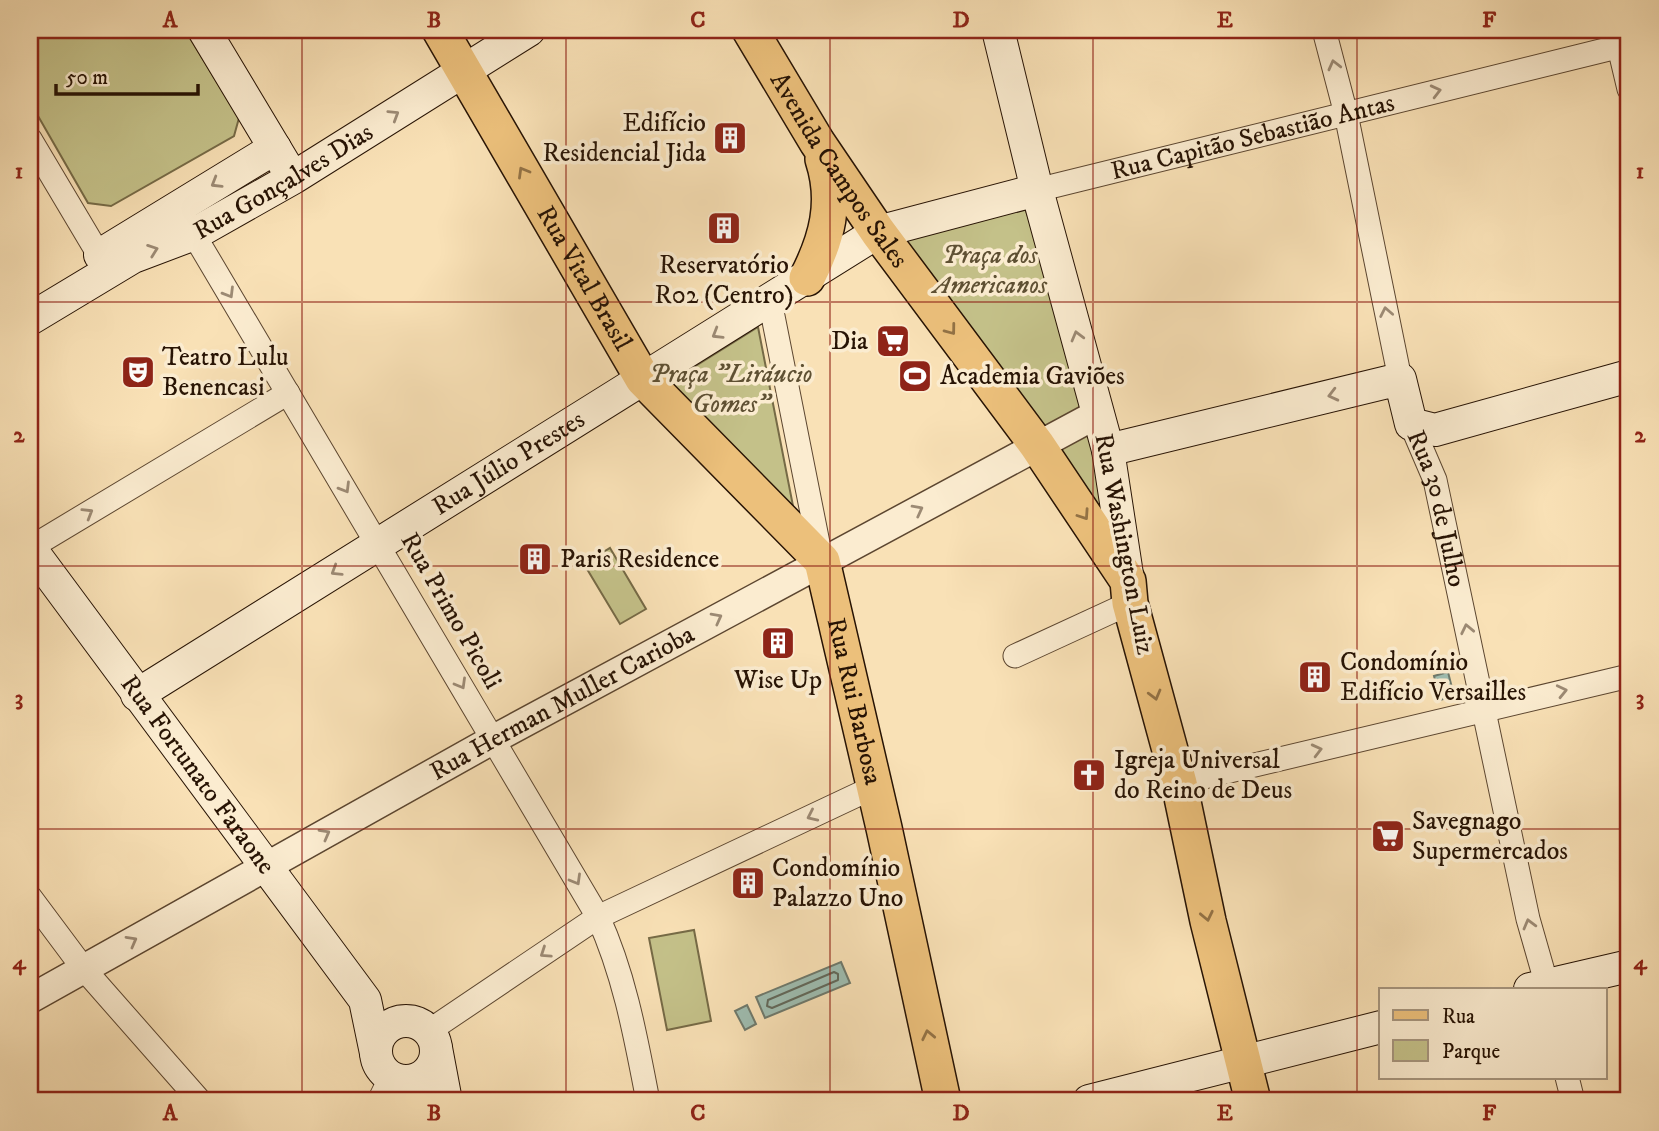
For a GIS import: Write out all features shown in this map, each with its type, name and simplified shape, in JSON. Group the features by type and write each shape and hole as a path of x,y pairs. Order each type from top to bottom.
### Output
{"main road":[{"path":"204,30 293,178"},
{"name":"Rua Vital Brasil","path":"440,30 643,379 822,561"},
{"name":"Rua Gonçalves Dias","path":"30,319 133,257 194,234 293,178 529,30"},
{"name":"Avenida Campos Sales","path":"750,30 817,142 878,232 1037,445 1129,592"},
{"name":"Rua Washington Luiz","path":"998,30 1037,190 1108,450 1129,592 1179,783 1208,921 1253,1101"},
{"path":"807,278 826,234 831,206 828,180 817,142"},
{"name":"Rua Gonçalves Dias","path":"30,298 275,148"},
{"name":"Rua Capitão Sebastião Antas","path":"878,232 1037,190"},
{"name":"Rua Júlio Prestes","path":"137,695 878,232"},
{"path":"1411,424 1435,430 1629,376"},
{"path":"1108,450 1400,379"},
{"name":"Rua 30 de Julho","path":"1400,379 1411,424"},
{"name":"Rua Fortunato Faraone","path":"30,548 365,1000"},
{"name":"Rua Rui Barbosa","path":"822,561 943,1101"},
{"path":"1542,988 1629,966"},
{"path":"365,1000 429,1035"},
{"path":"365,1000 386,1078 429,1101"},
{"path":"386,1078 377,1044 387,1028 404,1021 429,1035 446,1101"},
{"path":"1089,1101 1379,1028"},
{"path":"386,1078 419,1079 433,1067 429,1035"}],"street":[{"name":"Rua 30 de Julho","path":"1324,30 1346,114 1400,379"},
{"name":"Rua Capitão Sebastião Antas","path":"1037,190 1346,114 1621,40"},
{"path":"1621,40 1629,89"},
{"path":"30,139 99,255"},
{"name":"Rua Primo Picoli","path":"177,207 598,917 621,977 648,1101"},
{"name":"Rua Rui Barbosa","path":"770,301 822,561"},
{"path":"30,548 288,393"},
{"name":"Rua Herman Muller Carioba","path":"30,999 494,739 1098,413"},
{"name":"Rua 30 de Julho","path":"1411,424 1434,480 1485,709 1542,988"},
{"path":"1015,656 1129,592"},
{"path":"1179,783 1629,676"},
{"path":"429,1035 598,917 874,787"},
{"path":"30,897 83,968 200,1101"},
{"path":"1567,1078 1573,1101"}],"green space":[{"path":"30,30 185,30 239,118 234,136 111,206 88,203 30,102"},
{"name":"Praça dos Americanos","path":"1024,205 1092,407 1043,431 898,239"},
{"name":"Praça \"Liráucio Gomes\"","path":"758,327 794,511 670,382"},
{"path":"1095,431 1121,539 1049,453"},
{"path":"610,548 646,609 620,624 584,564"},
{"path":"694,930 711,1021 667,1030 649,938"}],"water":[{"path":"1448,672 1454,696 1440,700 1434,676"},
{"path":"841,962 850,983 765,1018 756,997"},
{"path":"747,1005 756,1024 745,1030 735,1011"}],"place":[{"name":"Edifício Residencial Jida","path":"730,138"},
{"name":"Reservatório R02 (Centro)","path":"724,228"},
{"name":"Dia","path":"893,341"},
{"name":"Teatro Lulu Benencasi","path":"138,372"},
{"name":"Academia Gaviões","path":"915,376"},
{"name":"Paris Residence","path":"535,559"},
{"name":"Wise Up","path":"778,643"},
{"name":"Condomínio Edifício Versailles","path":"1315,677"},
{"name":"Igreja Universal do Reino de Deus","path":"1089,775"},
{"name":"Savegnago Supermercados","path":"1388,836"},
{"name":"Condomínio Palazzo Uno","path":"748,883"}]}
